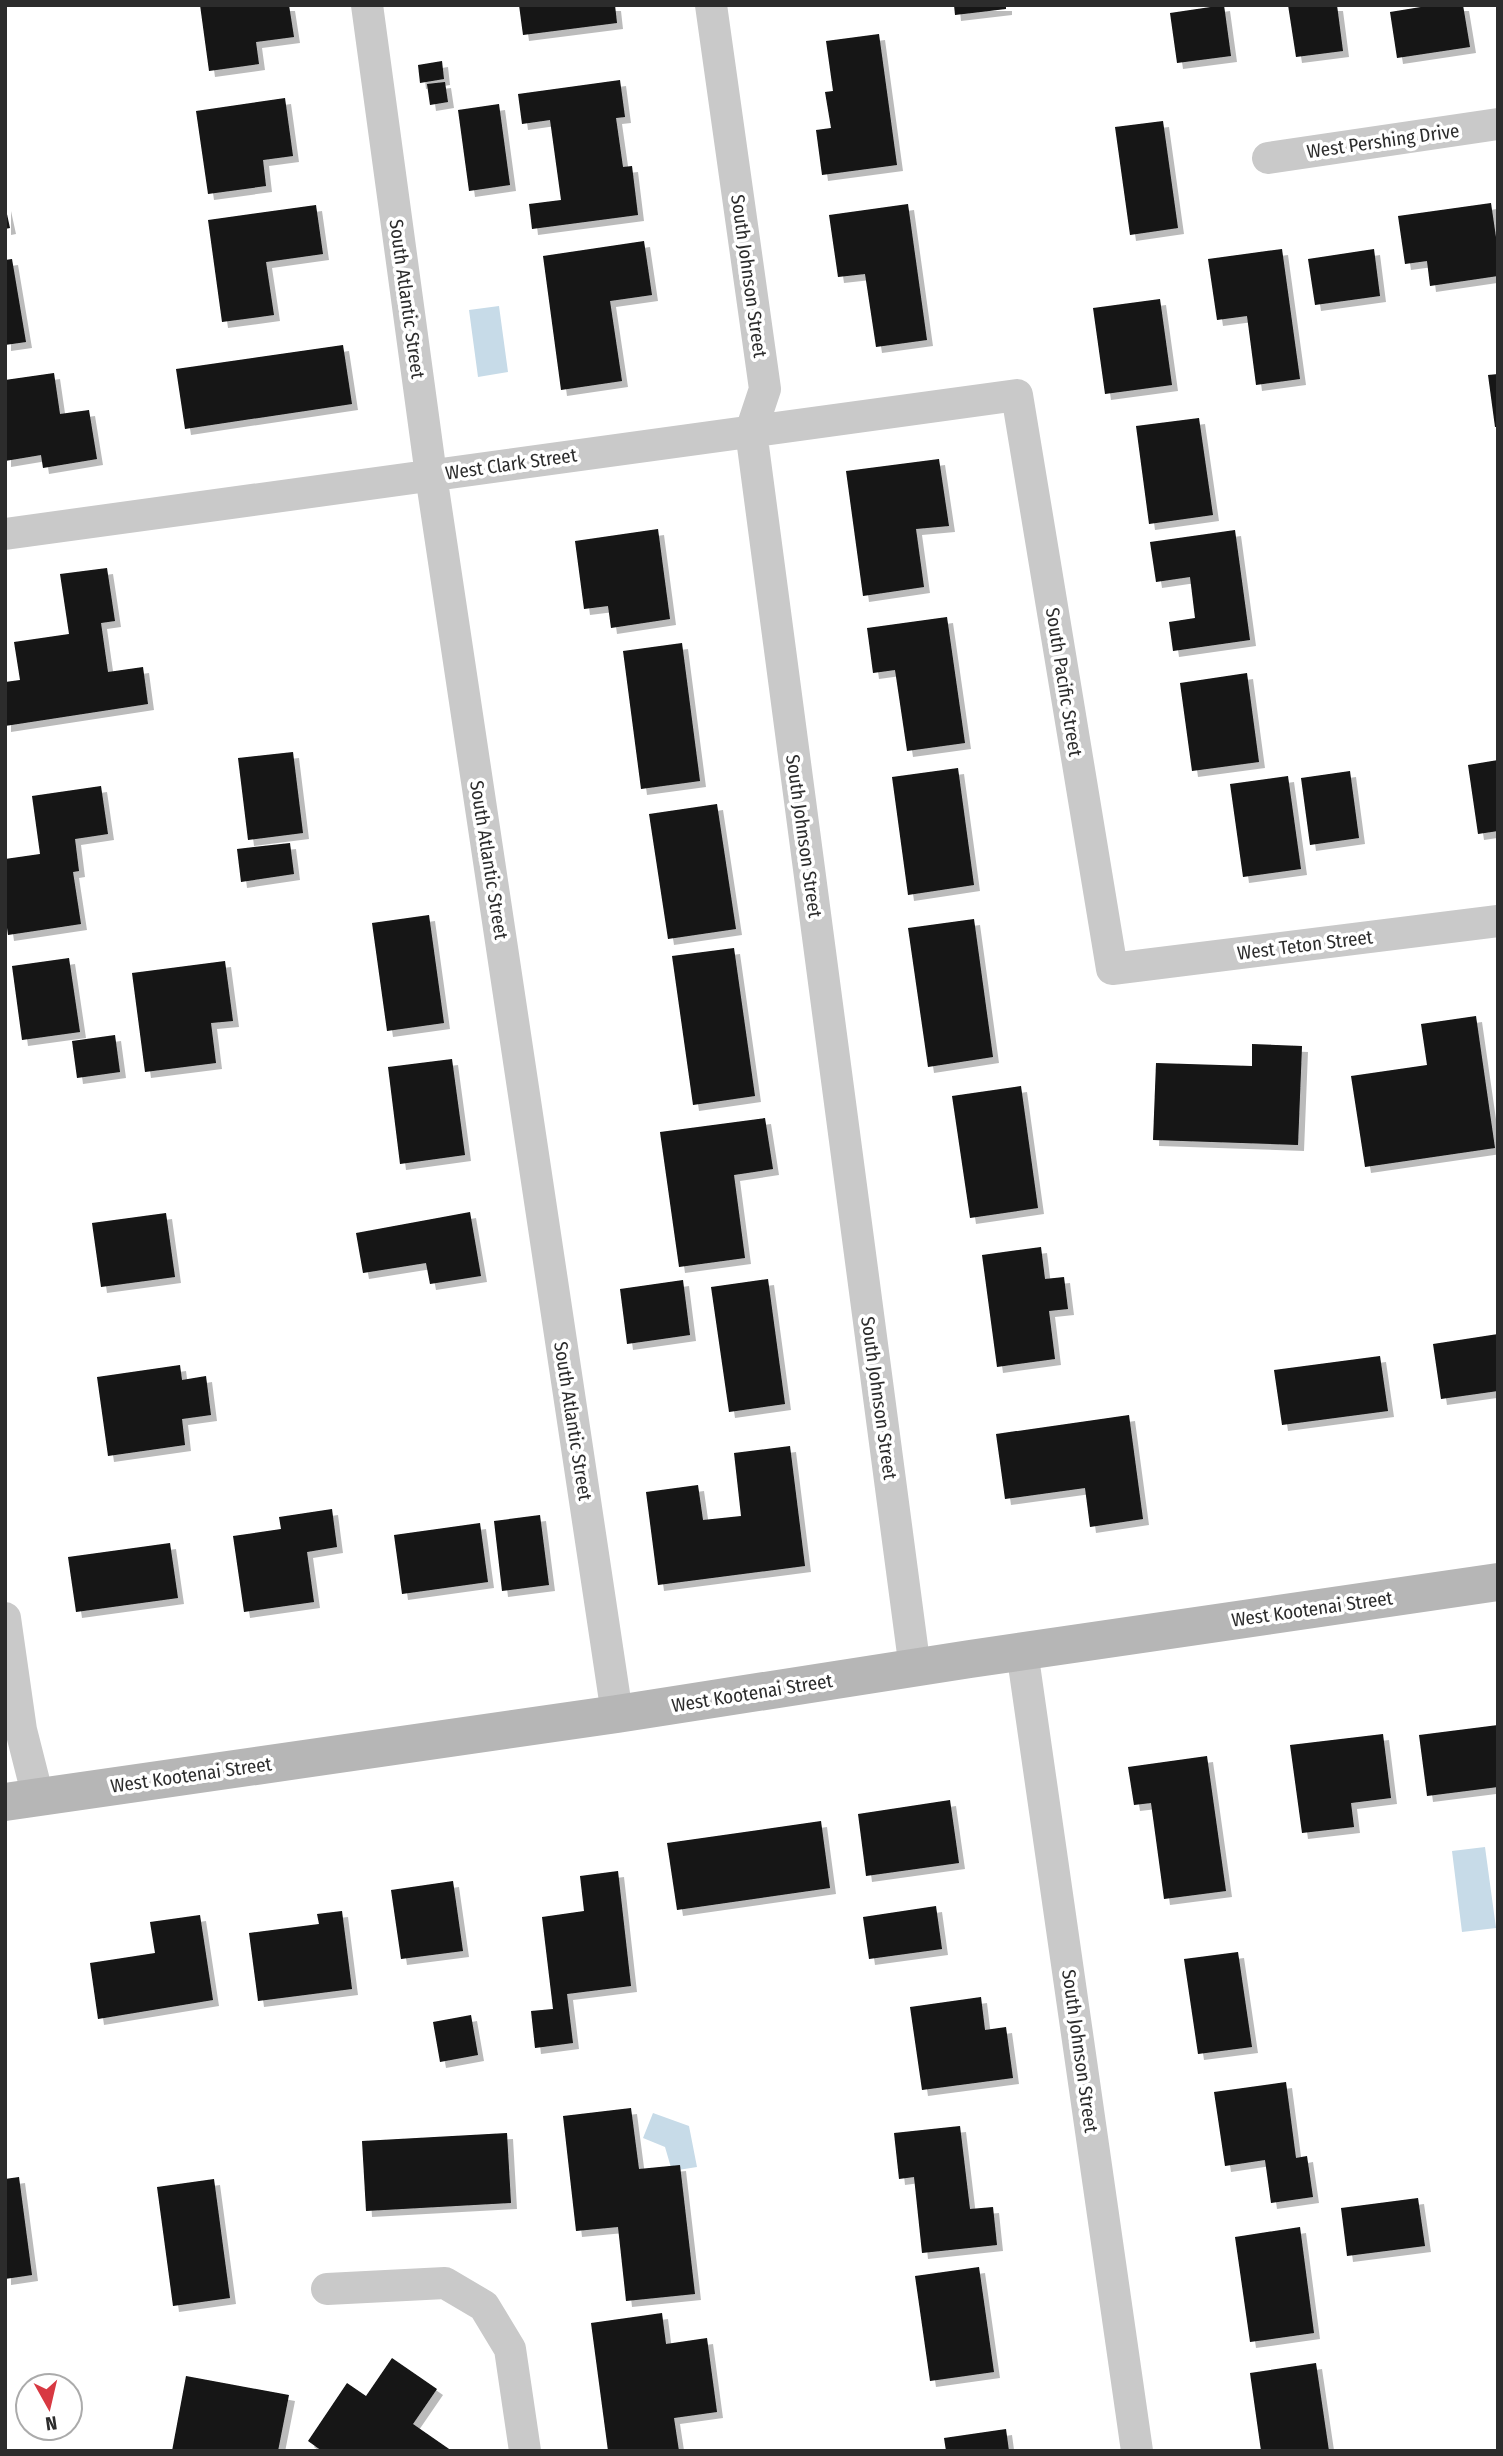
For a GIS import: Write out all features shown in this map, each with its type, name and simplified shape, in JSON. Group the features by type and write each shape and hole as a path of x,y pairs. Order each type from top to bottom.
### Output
{"street":[{"name":"South Atlantic Street","path":"367,5 431,475 617,1714"},
{"name":"South Johnson Street","path":"711,5 765,389 751,431 915,1668"},
{"name":"West Pershing Drive","path":"1268,158 1498,124"},
{"name":"West Clark Street","path":"5,534 1017,395"},
{"name":"South Pacific Street","path":"1017,395 1112,969"},
{"name":"West Teton Street","path":"1112,969 1498,921"},
{"name":"West Kootenai Street","path":"22,1800 1498,1582"},
{"path":"5,1618 21,1730 22,1800"},
{"name":"South Johnson Street","path":"1022,1651 1137,2451"},
{"path":"327,2289 445,2283 484,2306 510,2349 525,2451"}],"water":[{"path":"499,306 508,372 478,377 469,310"},
{"path":"1485,1847 1496,1928 1462,1932 1452,1851"},
{"path":"653,2113 689,2126 697,2167 672,2171 665,2147 643,2138"}],"building":[{"path":"200,5 289,5 294,37 256,42 259,64 209,71"},
{"path":"519,5 615,5 617,23 523,35"},
{"path":"954,5 1006,5 1006,9 955,15"},
{"path":"1224,5 1231,56 1177,63 1170,13"},
{"path":"1288,5 1337,5 1343,51 1296,57"},
{"path":"1433,5 1463,5 1470,47 1397,58 1390,12"},
{"path":"879,34 897,165 822,175 816,130 831,128 825,92 833,91 826,41"},
{"path":"442,61 444,79 420,83 418,65"},
{"path":"620,80 625,117 616,118 623,167 632,166 638,215 532,229 529,204 561,200 550,120 522,124 518,94"},
{"path":"445,82 448,102 430,105 427,84"},
{"path":"285,98 293,156 263,160 266,186 208,194 196,111"},
{"path":"499,104 510,185 469,191 458,110"},
{"path":"1163,121 1178,228 1130,235 1115,127"},
{"path":"1491,203 1498,251 1498,276 1430,286 1427,261 1405,264 1398,216"},
{"path":"908,204 927,340 876,347 865,274 838,277 829,215"},
{"path":"5,205 10,228 5,229"},
{"path":"316,205 323,254 266,262 274,315 222,322 208,220"},
{"path":"644,241 652,295 610,301 622,381 561,390 543,256"},
{"path":"1282,249 1300,379 1256,385 1247,316 1217,320 1208,259"},
{"path":"1374,249 1380,296 1315,305 1308,259"},
{"path":"12,259 26,342 5,345 5,260"},
{"path":"1160,299 1172,385 1105,394 1093,308"},
{"path":"343,345 352,404 185,429 176,369"},
{"path":"54,373 60,414 89,410 97,459 43,468 41,455 5,461 5,380"},
{"path":"1498,374 1498,427 1495,427 1488,375"},
{"path":"1199,418 1213,515 1149,524 1136,426"},
{"path":"939,459 949,526 916,529 924,587 863,596 846,471"},
{"path":"658,529 670,619 611,628 608,606 584,609 575,541"},
{"path":"1235,530 1250,640 1173,651 1169,622 1195,618 1190,577 1156,582 1150,542"},
{"path":"107,568 115,621 101,623 108,672 143,667 148,704 5,726 5,682 20,680 14,642 69,634 60,574"},
{"path":"947,617 965,743 907,751 895,670 873,673 867,628"},
{"path":"682,643 700,781 641,789 623,651"},
{"path":"1247,673 1259,762 1192,771 1180,683"},
{"path":"293,752 303,833 248,840 238,758"},
{"path":"1498,760 1498,831 1478,834 1468,765"},
{"path":"958,768 974,885 908,895 892,777"},
{"path":"1350,771 1359,838 1310,845 1301,778"},
{"path":"1288,776 1301,869 1243,877 1230,784"},
{"path":"101,786 108,834 75,839 79,871 73,872 81,924 8,935 5,913 5,859 40,854 32,796"},
{"path":"717,804 736,929 668,939 649,814"},
{"path":"290,843 294,874 241,882 237,849"},
{"path":"429,915 444,1023 387,1031 372,923"},
{"path":"974,919 993,1057 928,1067 908,928"},
{"path":"734,948 755,1096 693,1105 672,956"},
{"path":"69,958 80,1032 22,1040 12,966"},
{"path":"225,961 233,1021 211,1023 216,1063 145,1072 132,973"},
{"path":"1476,1016 1495,1148 1365,1167 1351,1076 1427,1065 1421,1024"},
{"path":"115,1035 120,1072 77,1078 72,1041"},
{"path":"1252,1044 1302,1046 1298,1145 1153,1140 1156,1063 1252,1066"},
{"path":"452,1059 465,1155 400,1164 388,1067"},
{"path":"1021,1086 1038,1208 970,1218 952,1096"},
{"path":"765,1118 773,1169 734,1175 745,1258 679,1267 660,1132"},
{"path":"470,1212 481,1276 430,1284 426,1263 363,1273 356,1233"},
{"path":"166,1213 175,1277 101,1287 92,1223"},
{"path":"1041,1247 1045,1279 1064,1277 1068,1309 1049,1311 1055,1359 997,1367 982,1255"},
{"path":"768,1279 785,1404 729,1412 711,1287"},
{"path":"683,1280 690,1335 627,1344 620,1289"},
{"path":"1498,1334 1498,1391 1441,1399 1433,1344"},
{"path":"1380,1356 1388,1411 1282,1425 1274,1370"},
{"path":"180,1365 182,1380 206,1376 211,1415 182,1419 185,1445 108,1456 97,1377"},
{"path":"1129,1415 1143,1519 1090,1527 1085,1488 1005,1499 996,1434"},
{"path":"790,1446 805,1566 658,1585 646,1492 698,1485 703,1520 741,1516 734,1453"},
{"path":"332,1509 337,1547 307,1552 314,1602 244,1612 233,1536 281,1529 279,1517"},
{"path":"540,1515 549,1585 502,1591 494,1521"},
{"path":"480,1523 488,1582 402,1594 394,1535"},
{"path":"170,1543 178,1598 76,1612 68,1557"},
{"path":"1498,1725 1498,1787 1427,1796 1419,1735"},
{"path":"1383,1734 1391,1798 1351,1803 1354,1827 1302,1833 1290,1745"},
{"path":"1207,1756 1226,1891 1164,1899 1151,1803 1134,1805 1128,1767"},
{"path":"950,1800 959,1863 866,1876 858,1814"},
{"path":"821,1821 830,1888 677,1910 667,1843"},
{"path":"618,1871 631,1986 567,1994 573,2043 535,2048 531,2011 553,2009 542,1917 584,1911 580,1876"},
{"path":"453,1881 463,1951 401,1959 391,1890"},
{"path":"936,1906 942,1949 869,1959 863,1917"},
{"path":"342,1911 352,1989 258,2001 249,1933 319,1924 317,1914"},
{"path":"200,1915 213,2000 98,2019 90,1963 155,1953 150,1922"},
{"path":"1238,1952 1252,2047 1198,2054 1184,1959"},
{"path":"981,1997 985,2030 1006,2027 1013,2078 922,2090 910,2007"},
{"path":"471,2015 478,2055 440,2062 433,2022"},
{"path":"1286,2082 1296,2158 1307,2156 1313,2197 1271,2203 1265,2160 1225,2166 1214,2092"},
{"path":"631,2108 639,2169 680,2165 695,2294 626,2301 618,2227 576,2231 563,2116"},
{"path":"960,2126 970,2209 993,2207 997,2245 922,2253 914,2177 899,2179 894,2133"},
{"path":"507,2133 511,2203 366,2211 362,2141"},
{"path":"19,2177 32,2275 5,2279 5,2179"},
{"path":"214,2179 230,2298 173,2306 157,2187"},
{"path":"1418,2198 1425,2246 1347,2256 1341,2208"},
{"path":"1300,2227 1314,2333 1250,2342 1235,2237"},
{"path":"979,2267 994,2372 930,2381 915,2276"},
{"path":"662,2313 666,2344 707,2338 717,2412 674,2418 679,2451 608,2451 591,2323"},
{"path":"392,2358 437,2389 413,2424 452,2451 322,2451 308,2441 347,2383 366,2396"},
{"path":"1316,2363 1329,2451 1261,2451 1250,2373"},
{"path":"186,2376 289,2395 278,2451 172,2451"},
{"path":"1006,2429 1009,2451 946,2451 944,2438"}]}
